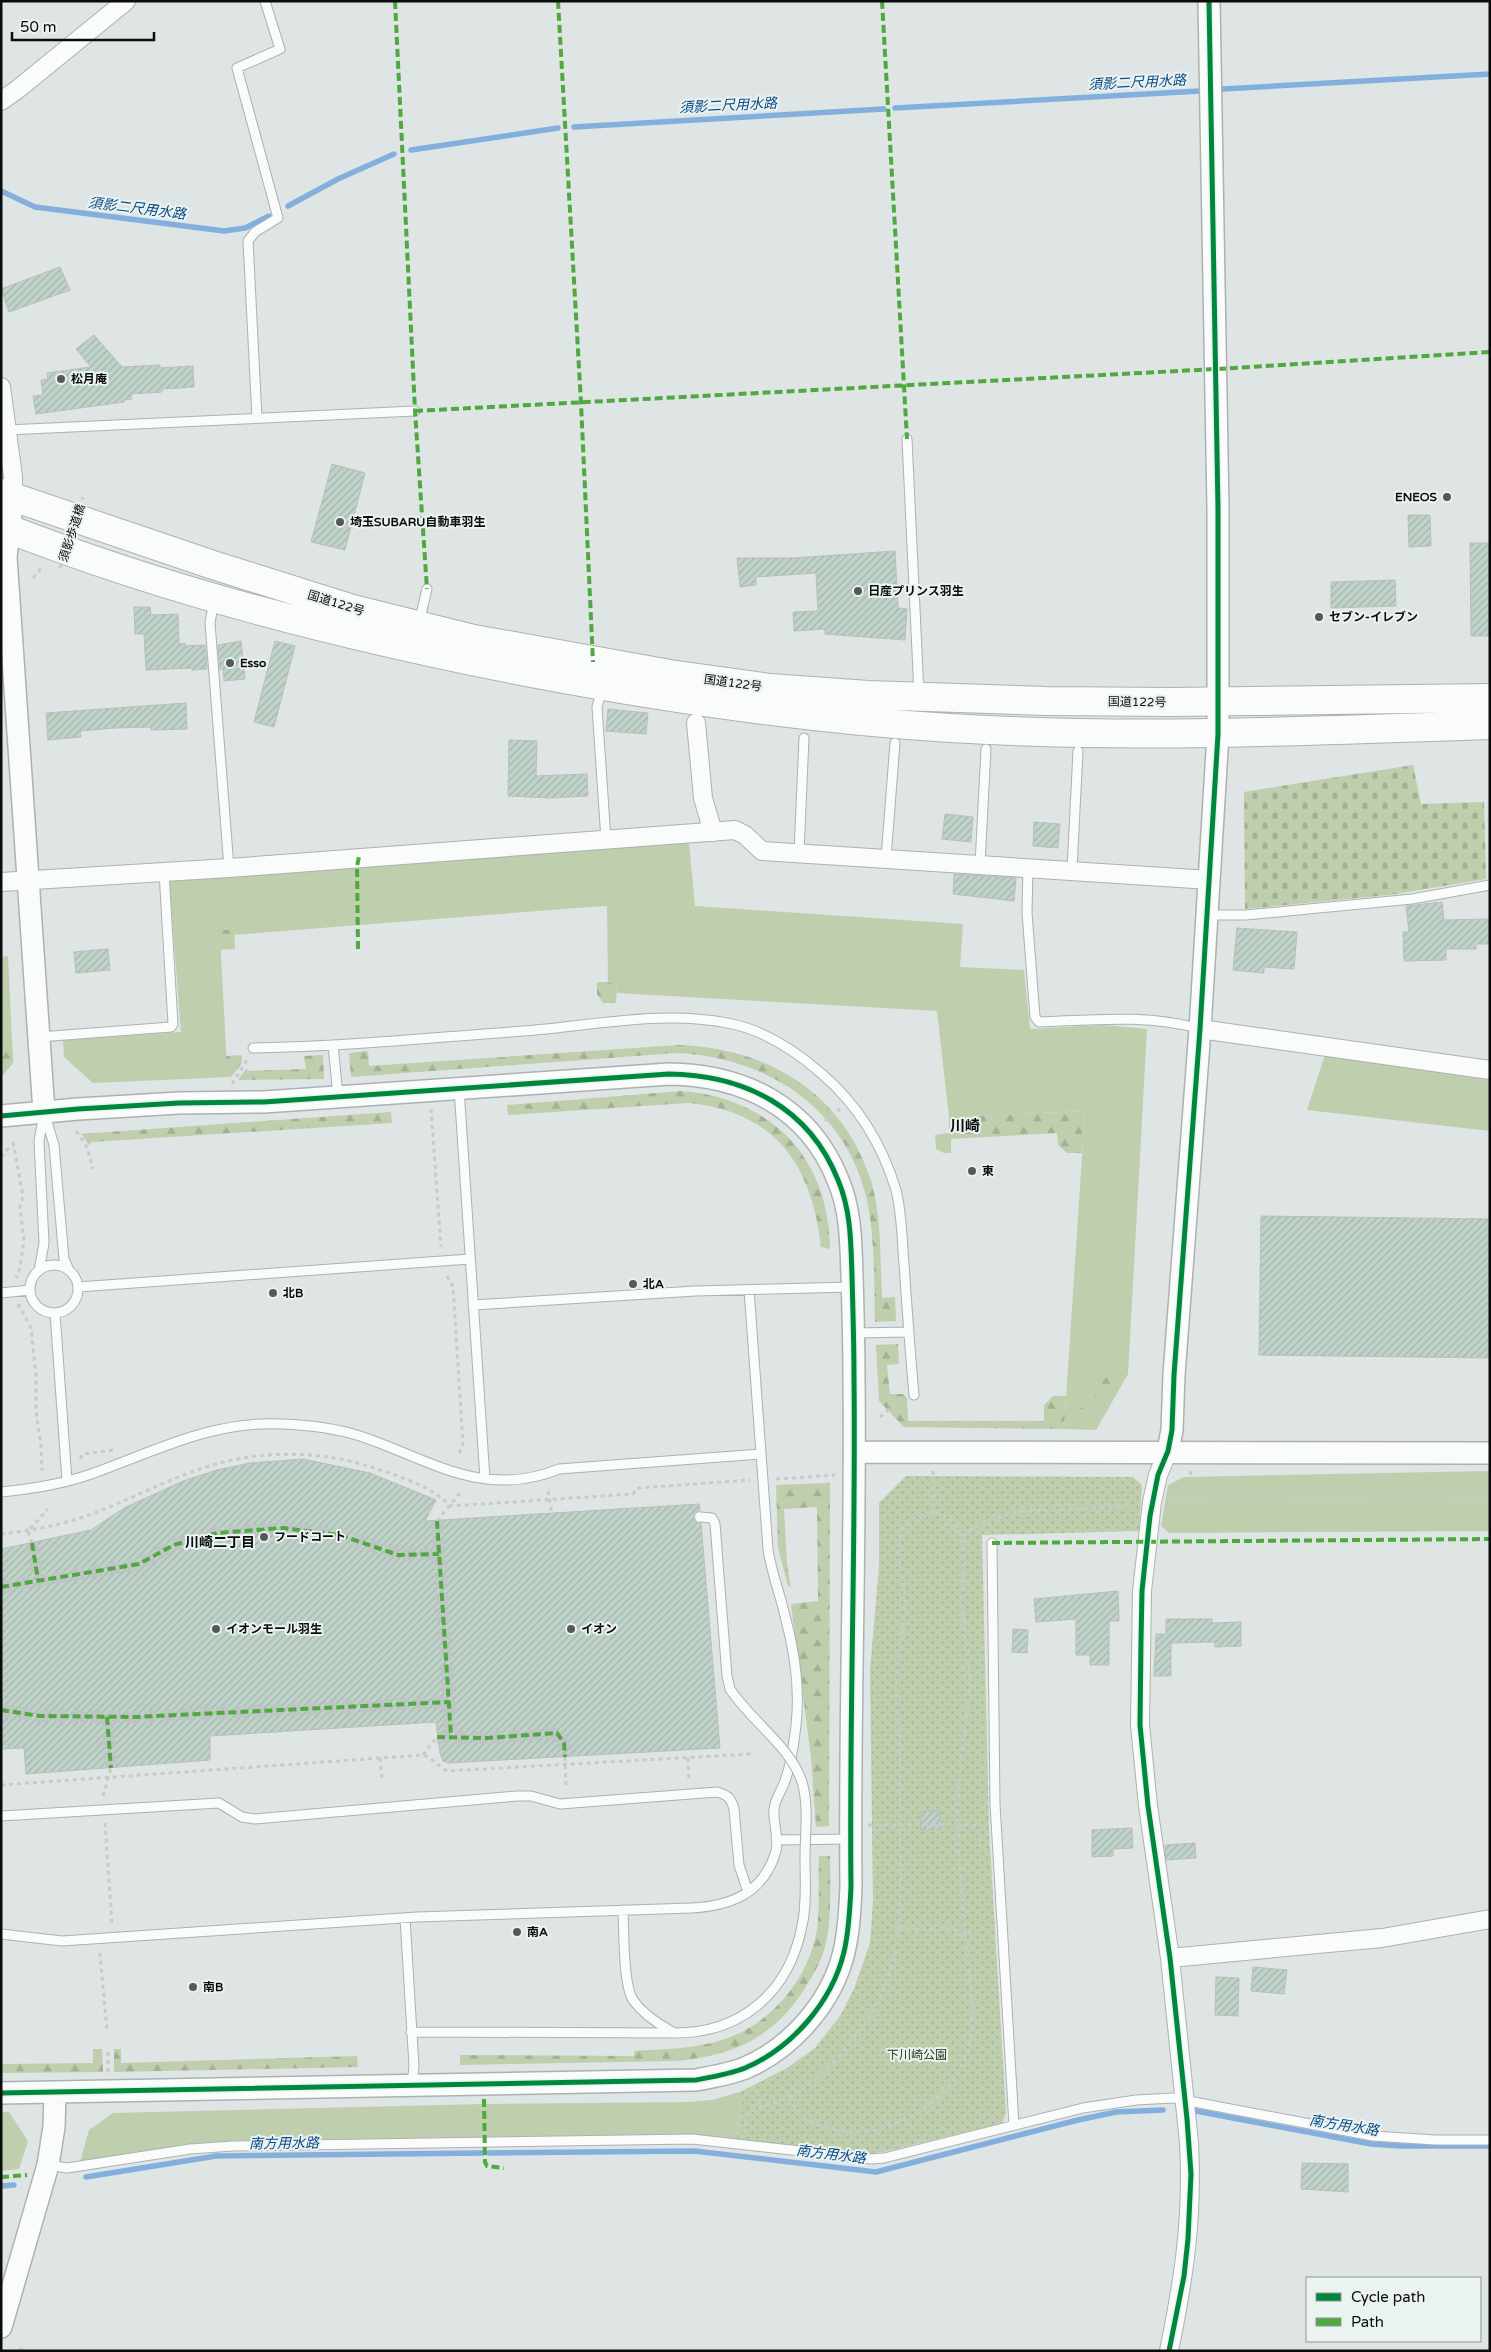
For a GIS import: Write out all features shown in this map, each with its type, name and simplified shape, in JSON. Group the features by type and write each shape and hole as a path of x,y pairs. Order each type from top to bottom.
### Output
{"highway":[{"name":"国道122号","path":"7,495 213,566 353,609 418,626 492,643 670,674 770,688 919,697 1046,701 1218,702 1490,698"},
{"name":"国道122号","path":"5,527 57,548 262,612 426,652 602,686 868,722 1034,732 1218,734 1490,725"}],"street":[{"path":"1,101 126,1"},
{"path":"1169,2351 1184,2276 1191,2174 1170,1958 1148,1806 1140,1725 1142,1591 1152,1502 1158,1475 1168,1451 1172,1430 1174,1375 1210,880 1218,734 1217,489 1209,1"},
{"path":"1,388 13,477 7,495 6,557 44,1112"},
{"path":"696,723 703,798 713,832"},
{"path":"1,882 229,868 735,830 745,835 762,851 1210,880"},
{"path":"1200,1029 1490,1070"},
{"path":"1,1116 669,1074 696,1074 722,1079 759,1092 794,1116 819,1145 838,1179 849,1220 854,1333 858,1832 848,1930 836,1975 814,2012 798,2032 779,2049 743,2068 696,2080 55,2094 1,2093"},
{"path":"854,1452 1490,1453"},
{"path":"1170,1958 1382,1938 1490,1919"},
{"path":"1,2327 48,2166 54,2128 55,2094"}],"lane":[{"path":"257,418 248,240 255,232 278,218 237,68 280,49 265,1"},
{"path":"7,430 415,411"},
{"path":"907,439 919,697"},
{"path":"418,626 427,589"},
{"path":"215,598 210,623 229,868"},
{"path":"602,686 597,707 606,840"},
{"path":"799,853 804,738"},
{"path":"886,858 895,743"},
{"path":"980,864 986,749"},
{"path":"1072,870 1078,751"},
{"path":"1028,867 1027,913 1035,1017 1039,1022 1144,1019 1175,1022 1200,1029"},
{"path":"39,1037 171,1027 173,1024 164,872"},
{"path":"1207,915 1246,915 1412,900 1490,885"},
{"path":"253,1048 332,1045 525,1031 640,1019 707,1020 734,1024 771,1039 809,1063 850,1101 874,1136 896,1191 901,1221 914,1395"},
{"path":"332,1045 338,1096"},
{"path":"459,1088 485,1479"},
{"path":"44,1112 54,1144 64,1259 69,1270 74,1275 78,1287 77,1297 72,1305 64,1311 55,1313 38,1307 30,1290 32,1280 39,1271 44,1243 39,1141 44,1112"},
{"path":"78,1287 470,1259"},
{"path":"39,1271 54,1265 69,1270"},
{"path":"473,1305 749,1290 853,1287"},
{"path":"1,1293 30,1290"},
{"path":"1,1934 62,1941 405,1918 710,1907 729,1903 748,1892 763,1876 776,1850 774,1807 785,1781 796,1724 796,1682 786,1617 770,1564 749,1290"},
{"path":"55,1313 67,1481"},
{"path":"854,1333 909,1332"},
{"path":"1,1492 67,1481 92,1474 175,1441 216,1429 256,1423 317,1427 358,1436 446,1471 485,1479 528,1479 559,1469 761,1454"},
{"path":"411,2032 705,2032 728,2024 747,2014 766,1999 782,1980 796,1951 804,1913 806,1804 803,1783 793,1763 730,1689 727,1676 715,1524 712,1518 700,1517"},
{"path":"992,1543 995,1804 1014,2125"},
{"path":"1,1816 219,1803 242,1817 255,1819 517,1796 531,1796 560,1804 717,1792 727,1794 731,1799 734,1809 740,1875 748,1892"},
{"path":"776,1840 858,1832"},
{"path":"623,1910 628,1985 633,1999 648,2016 675,2033"},
{"path":"405,1918 414,2066 412,2086"},
{"path":"48,2166 67,2168 190,2149 233,2146 692,2139 872,2159 884,2158 1101,2105 1136,2100 1173,2098 1373,2136 1436,2140 1490,2140"}],"path":[{"path":"231,1086 253,1048"},
{"path":"821,1124 850,1101"},
{"path":"430,1105 441,1251"},
{"path":"76,1131 87,1147 93,1169"},
{"path":"1,1157 13,1144 23,1196 20,1207 24,1241 20,1268 16,1278"},
{"path":"447,1276 453,1287 463,1444 459,1454"},
{"path":"18,1304 31,1328 42,1470"},
{"path":"880,1416 889,1411 905,1396 914,1395"},
{"path":"80,1460 83,1454 119,1449"},
{"path":"324,1456 325,1452"},
{"path":"1,1534 28,1531 82,1518 183,1475 235,1459 264,1454 285,1453 324,1456 352,1461 400,1476 437,1493 451,1506 633,1494 637,1488 751,1480"},
{"path":"933,1471 933,1514"},
{"path":"1189,1499 1191,1471"},
{"path":"776,1479 835,1475"},
{"path":"548,1491 552,1514"},
{"path":"437,1521 460,1493"},
{"path":"1166,1499 1490,1500"},
{"path":"962,1536 986,1521 1017,1512 1141,1506"},
{"path":"28,1531 48,1509"},
{"path":"742,2144 748,2112 790,2096 833,2062 857,2035 881,1996 891,1970 898,1929 901,1884 900,1742 896,1687 905,1603 898,1549 901,1532 910,1520 924,1514 939,1514 953,1522 962,1536 962,1609 970,1683 968,1723 960,1768 959,1824 965,1934 974,2015 969,2045 965,2059 950,2085 936,2099 909,2119 890,2126 869,2131 850,2132 814,2123 799,2114 790,2096"},
{"path":"28,1531 32,1543"},
{"path":"423,1755 437,1737"},
{"path":"1,1785 423,1755 431,1758 438,1767 448,1771 751,1754"},
{"path":"565,1757 566,1788"},
{"path":"380,1758 382,1780"},
{"path":"688,1758 688,1794"},
{"path":"103,1796 111,1768"},
{"path":"104,1822 112,1924"},
{"path":"858,1832 900,1825 959,1824 977,1826 983,1857"},
{"path":"898,1929 954,1929 965,1934 977,1933"},
{"path":"107,2031 100,1953 108,1952"},
{"path":"108,2049 108,2077"},
{"path":"757,2092 762,2107"}],"green space":[{"path":"1413,765 1421,804 1484,802 1486,879 1389,895 1245,909 1244,792"},
{"path":"689,843 695,906 963,924 960,967 1024,970 1030,1029 1103,1025 1147,1029 1128,1374 1096,1430 1064,1429 1085,1111 949,1117 937,1011 617,993 617,985 608,982 607,906 220,936 227,1068 225,1073 231,1077 93,1083 64,1057 63,1040 181,1032 169,879"},
{"path":"219,930 234,930 235,949 220,950"},
{"path":"8,956 13,1063 1,1077 1,957"},
{"path":"597,982 608,982 617,985 616,1003 603,1003 597,994"},
{"path":"12,1040 13,1063 1,1077 1,1041"},
{"path":"679,1045 712,1048 743,1055 771,1066 798,1081 821,1100 842,1123 858,1150 875,1195 879,1224 882,1298 895,1297 896,1321 875,1322 872,1234 868,1205 858,1171 843,1142 823,1116 800,1095 773,1078 743,1065 710,1057 676,1053 351,1077 349,1053 368,1051 369,1066"},
{"path":"242,1055 242,1063 231,1077 225,1073 227,1068 226,1056"},
{"path":"323,1055 324,1079 238,1080 246,1069 249,1071 306,1069 304,1056"},
{"path":"1325,1055 1490,1080 1490,1131 1307,1110"},
{"path":"681,1091 713,1096 742,1106 767,1120 789,1138 806,1160 819,1186 827,1216 830,1249 821,1247 809,1191 798,1168 784,1147 766,1130 744,1117 718,1108 688,1103 508,1115 507,1105"},
{"path":"1085,1111 1082,1153 1067,1153 1058,1145 1057,1133 951,1139 951,1153 944,1153 936,1149 935,1135 949,1133 949,1117"},
{"path":"391,1112 392,1123 92,1142 89,1145 81,1134"},
{"path":"898,1344 899,1364 887,1365 890,1394 903,1394 907,1398 908,1421 1044,1421 1044,1405 1053,1396 1066,1396 1064,1429 904,1427 879,1401 876,1345"},
{"path":"1111,1378 1115,1383 1112,1389 1092,1408 1087,1422 1077,1417 1075,1414 1080,1408 1091,1401 1100,1380"},
{"path":"1490,1471 1490,1531 1169,1533 1161,1526 1168,1485 1184,1477"},
{"name":"下川崎公園","path":"906,1476 1133,1477 1142,1485 1139,1531 982,1535 989,1829 1006,2113 1002,2123 883,2152 862,2154 736,2140 741,2115 740,2092 787,2068 815,2048 840,2016 854,1989 870,1943 873,1901 870,1670 879,1566 879,1503"},
{"path":"830,1483 829,1826 816,1827 811,1757 791,1604 818,1601 817,1507 784,1509 787,1564 791,1587 788,1586 778,1548 776,1485"},
{"path":"819,1856 830,1856 830,1914 823,1953 811,1978 793,2005 780,2020 750,2041 715,2055 676,2061 460,2065 460,2055 634,2056 634,2051 678,2048 711,2043 740,2033 756,2024 771,2012 796,1983 806,1966 813,1948 818,1920"},
{"path":"93,2049 102,2049 103,2072 1,2073 1,2064 93,2063"},
{"path":"114,2049 121,2049 121,2063 357,2056 358,2067 114,2072"},
{"path":"740,2092 741,2115 736,2140 678,2134 225,2141 80,2162 89,2130 113,2113 484,2104 689,2102 712,2100"},
{"path":"1,2112 9,2112 28,2141 19,2169 1,2171"}],"building":[{"path":"60,267 70,290 9,312 1,289"},
{"path":"94,335 122,367 160,365 160,368 193,366 194,387 162,389 162,392 131,394 132,399 124,400 124,402 36,414 33,396 43,395 41,380 48,379 47,373 91,367 76,349"},
{"path":"332,464 365,473 345,550 311,542"},
{"path":"1408,515 1430,515 1431,546 1409,547"},
{"path":"1470,543 1490,543 1490,636 1471,636"},
{"path":"895,551 898,608 907,609 905,640 825,634 825,629 794,631 793,612 818,611 816,573 756,577 756,585 740,587 737,558 793,558"},
{"path":"1395,580 1396,606 1331,608 1331,582"},
{"path":"134,607 150,607 151,615 178,614 179,644 185,643 185,646 205,645 207,669 146,670 144,634 135,634"},
{"path":"241,641 245,679 224,681 223,669 220,669 218,645"},
{"path":"275,641 295,646 274,727 254,722"},
{"path":"186,703 187,729 115,728 80,731 81,737 48,740 46,713"},
{"path":"608,709 648,713 646,734 606,731"},
{"path":"509,740 537,741 536,776 587,774 588,796 550,798 508,796"},
{"path":"945,814 973,817 971,842 942,839"},
{"path":"1034,822 1060,824 1058,848 1033,846"},
{"path":"954,874 1016,878 1014,901 953,894"},
{"path":"1442,902 1444,920 1489,919 1489,944 1476,944 1476,949 1446,949 1446,960 1404,961 1403,932 1409,932 1406,906"},
{"path":"1237,928 1297,932 1294,969 1264,967 1264,973 1233,970"},
{"path":"108,949 110,970 76,973 74,952"},
{"path":"1261,1216 1490,1219 1490,1358 1259,1355"},
{"name":"イオンモール羽生","path":"303,1459 370,1473 436,1500 425,1521 699,1504 700,1511 695,1513 694,1517 696,1522 701,1523 720,1748 448,1763 443,1761 440,1753 436,1722 210,1736 210,1760 26,1774 24,1748 1,1749 1,1549 91,1530 124,1508 183,1481 217,1470 250,1463"},
{"path":"1118,1591 1119,1621 1109,1621 1109,1665 1090,1665 1090,1655 1076,1655 1076,1619 1036,1622 1034,1599"},
{"path":"1166,1619 1212,1619 1212,1623 1241,1622 1241,1646 1215,1647 1215,1642 1171,1643 1171,1676 1154,1676 1156,1634 1166,1634"},
{"path":"1013,1629 1028,1630 1027,1653 1012,1652"},
{"path":"940,1811 941,1829 921,1830 920,1812"},
{"path":"1132,1828 1133,1848 1113,1849 1113,1856 1092,1857 1092,1830"},
{"path":"1195,1843 1196,1858 1166,1860 1165,1845"},
{"path":"1253,1967 1287,1970 1284,1994 1251,1991"},
{"path":"1216,1977 1239,1978 1238,2016 1215,2015"},
{"path":"1302,2163 1348,2164 1348,2192 1301,2189"}],"waterway":[{"name":"須影二尺用水路","path":"1223,89 1490,74"},
{"name":"須影二尺用水路","path":"895,108 1200,91"},
{"name":"須影二尺用水路","path":"574,127 884,109"},
{"name":"須影二尺用水路","path":"411,150 558,128"},
{"name":"須影二尺用水路","path":"288,206 338,179 394,154"},
{"name":"須影二尺用水路","path":"1,191 35,207 224,231 245,228 269,216"},
{"name":"南方用水路","path":"489,2153 694,2151 876,2172 1078,2120 1116,2112 1163,2110"},
{"name":"南方用水路","path":"1196,2111 1371,2144 1490,2146"},
{"name":"南方用水路","path":"86,2177 216,2156 483,2153"},
{"name":"南方用水路","path":"1,2186 14,2185"}],"tunnel":[{"path":"437,1521 451,1736"},
{"path":"1,1587 139,1564 174,1545 217,1533 283,1528 340,1535 398,1555 439,1554"},
{"path":"32,1543 38,1580"},
{"path":"1,1710 40,1716 135,1717 449,1702"},
{"path":"107,1717 111,1768"},
{"path":"437,1737 486,1738 557,1733 564,1743 565,1757"}],"marked path":[{"path":"395,1 415,411 427,589"},
{"path":"558,1 581,403 593,662"},
{"path":"882,1 907,439"},
{"path":"415,411 1216,369 1490,352"},
{"path":"358,949 357,866 359,857"},
{"path":"437,1521 451,1736"},
{"path":"1,1587 139,1564 174,1545 217,1533 283,1528 340,1535 398,1555 439,1554"},
{"path":"992,1543 1490,1539"},
{"path":"32,1543 38,1580"},
{"path":"1,1710 40,1716 135,1717 449,1702"},
{"path":"107,1717 111,1768"},
{"path":"437,1737 486,1738 557,1733 564,1743 565,1757"},
{"path":"484,2099 485,2162 487,2166 504,2168"},
{"path":"1,2177 27,2175"}],"cycle path":[{"path":"1169,2351 1184,2276 1191,2174 1170,1958 1148,1806 1140,1725 1141,1641 1142,1591 1150,1516 1158,1475 1168,1451 1172,1430 1174,1375 1200,1029 1218,734 1218,509 1209,1"},
{"path":"1,1116 179,1103 264,1102 669,1074 697,1076 723,1081 748,1089 771,1100 792,1115 810,1133 825,1155 838,1180 846,1203 850,1227 854,1340 850,1912 844,1952 838,1971 820,2005 794,2036 779,2048 745,2068 727,2074 696,2080 1,2093"}],"place":[{"name":"松月庵","path":"61,379"},
{"name":"ENEOS","path":"1447,497"},
{"name":"埼玉SUBARU自動車羽生","path":"340,522"},
{"name":"日産プリンス羽生","path":"858,591"},
{"name":"セブン-イレブン","path":"1319,617"},
{"name":"Esso","path":"230,663"},
{"name":"東","path":"972,1171"},
{"name":"北A","path":"633,1284"},
{"name":"北B","path":"273,1293"},
{"name":"フードコート","path":"264,1537"},
{"name":"イオンモール羽生","path":"216,1629"},
{"name":"イオン","path":"571,1629"},
{"name":"南A","path":"517,1932"},
{"name":"南B","path":"193,1987"}],"district":[{"name":"川崎","path":"965,1126"},
{"name":"川崎二丁目","path":"220,1542"}]}
